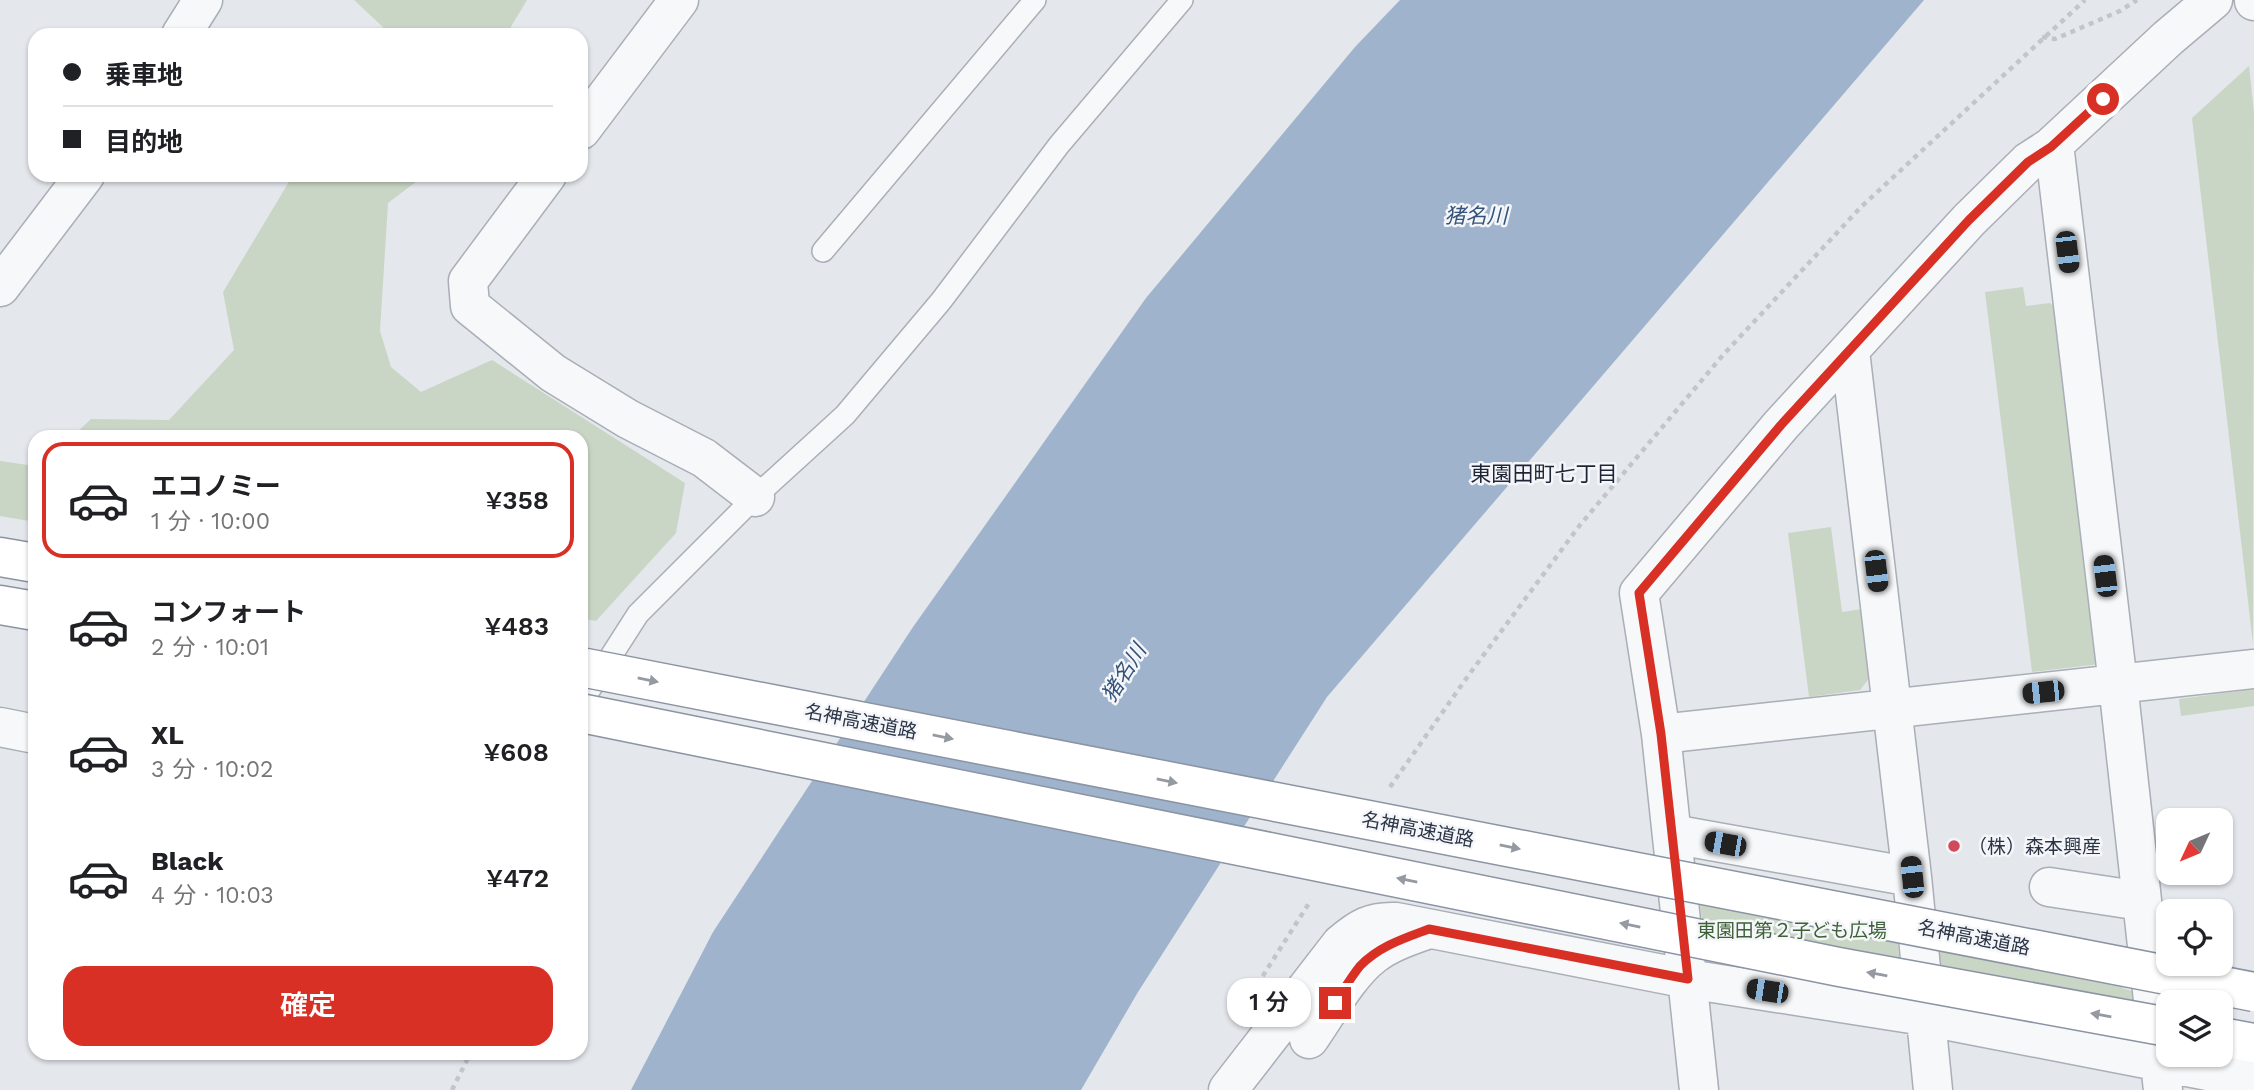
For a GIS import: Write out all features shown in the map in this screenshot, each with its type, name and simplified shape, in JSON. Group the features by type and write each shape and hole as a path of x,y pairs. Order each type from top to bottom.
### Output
{"highway":[{"path":"0,557 28,562"},
{"path":"0,605 28,610"},
{"name":"名神高速道路","path":"588,668 2254,992"},
{"path":"588,714 1839,967 2156,1058"},
{"path":"2233,1039 2254,1043"}],"street":[{"path":"185,28 203,0"},
{"path":"588,121 679,0"},
{"path":"1699,1090 1661,734 1639,593 1781,425 1969,220 2028,162 2054,144 2213,0"},
{"path":"2054,144 2141,901 2156,1009"},
{"path":"0,287 80,182"},
{"path":"542,182 468,281 470,306 553,373 628,419 704,458 755,497"},
{"path":"1850,351 1912,877 1933,1090"},
{"path":"1661,734 2254,670"},
{"path":"0,727 28,733"},
{"path":"1672,834 1912,877"},
{"path":"2049,887 2141,901"},
{"path":"1228,1090 1342,944 1358,930 1378,922 1429,929 1688,979 1924,1016 2156,1059"},
{"path":"1309,1039 1360,966 1391,944 1429,929"},
{"path":"2195,1067 2254,1080"}],"lane":[{"path":"823,250 1035,0"},
{"path":"588,692 638,614 755,497 845,415 941,300 1059,145 1182,0"}],"path":[{"path":"1389,789 1468,676 1580,525 1723,355 1861,207 2085,0"},
{"path":"2042,37 2055,38 2120,11 2137,0"},
{"path":"1250,995 1317,891"},
{"path":"452,1090 467,1060"}],"green space":[{"path":"354,0 527,0 510,28 383,27"},
{"path":"2249,66 2254,113 2253,644 2192,118"},
{"path":"289,182 416,182 388,203 380,331 391,367 421,392 492,360 685,483 676,533 596,621 588,619 588,430 79,430 91,419 169,420 234,350 223,292"},
{"path":"2023,287 2026,306 2050,303 2056,308 2100,664 2032,672 1985,292"},
{"path":"0,461 28,465 28,521 0,516"},
{"path":"1831,527 1842,612 1862,609 1871,676 1860,690 1809,697 1788,533"},
{"path":"2254,689 2254,706 2181,716 2179,699"},
{"name":"東園田第２子ども広場","path":"1696,873 1893,911 1904,991 1706,952"},
{"name":"東園田第２子ども広場","path":"1935,918 2119,952 2122,988 2138,993 2143,1035 1944,997"}],"water":[{"name":"猪名川","path":"1400,0 1924,0 1327,697 1138,992 1081,1090 631,1090 713,932 913,627 1146,298 1355,47"}],"place":[{"name":"（株）森本興産","path":"1954,846"}],"district":[{"name":"東園田町七丁目","path":"1544,474"}],"route":[{"path":"1335,1003 1360,966 1375,954 1391,944 1429,929 1688,979 1661,734 1639,593 1781,425 1969,220 2028,162 2051,147 2103,99"}]}
